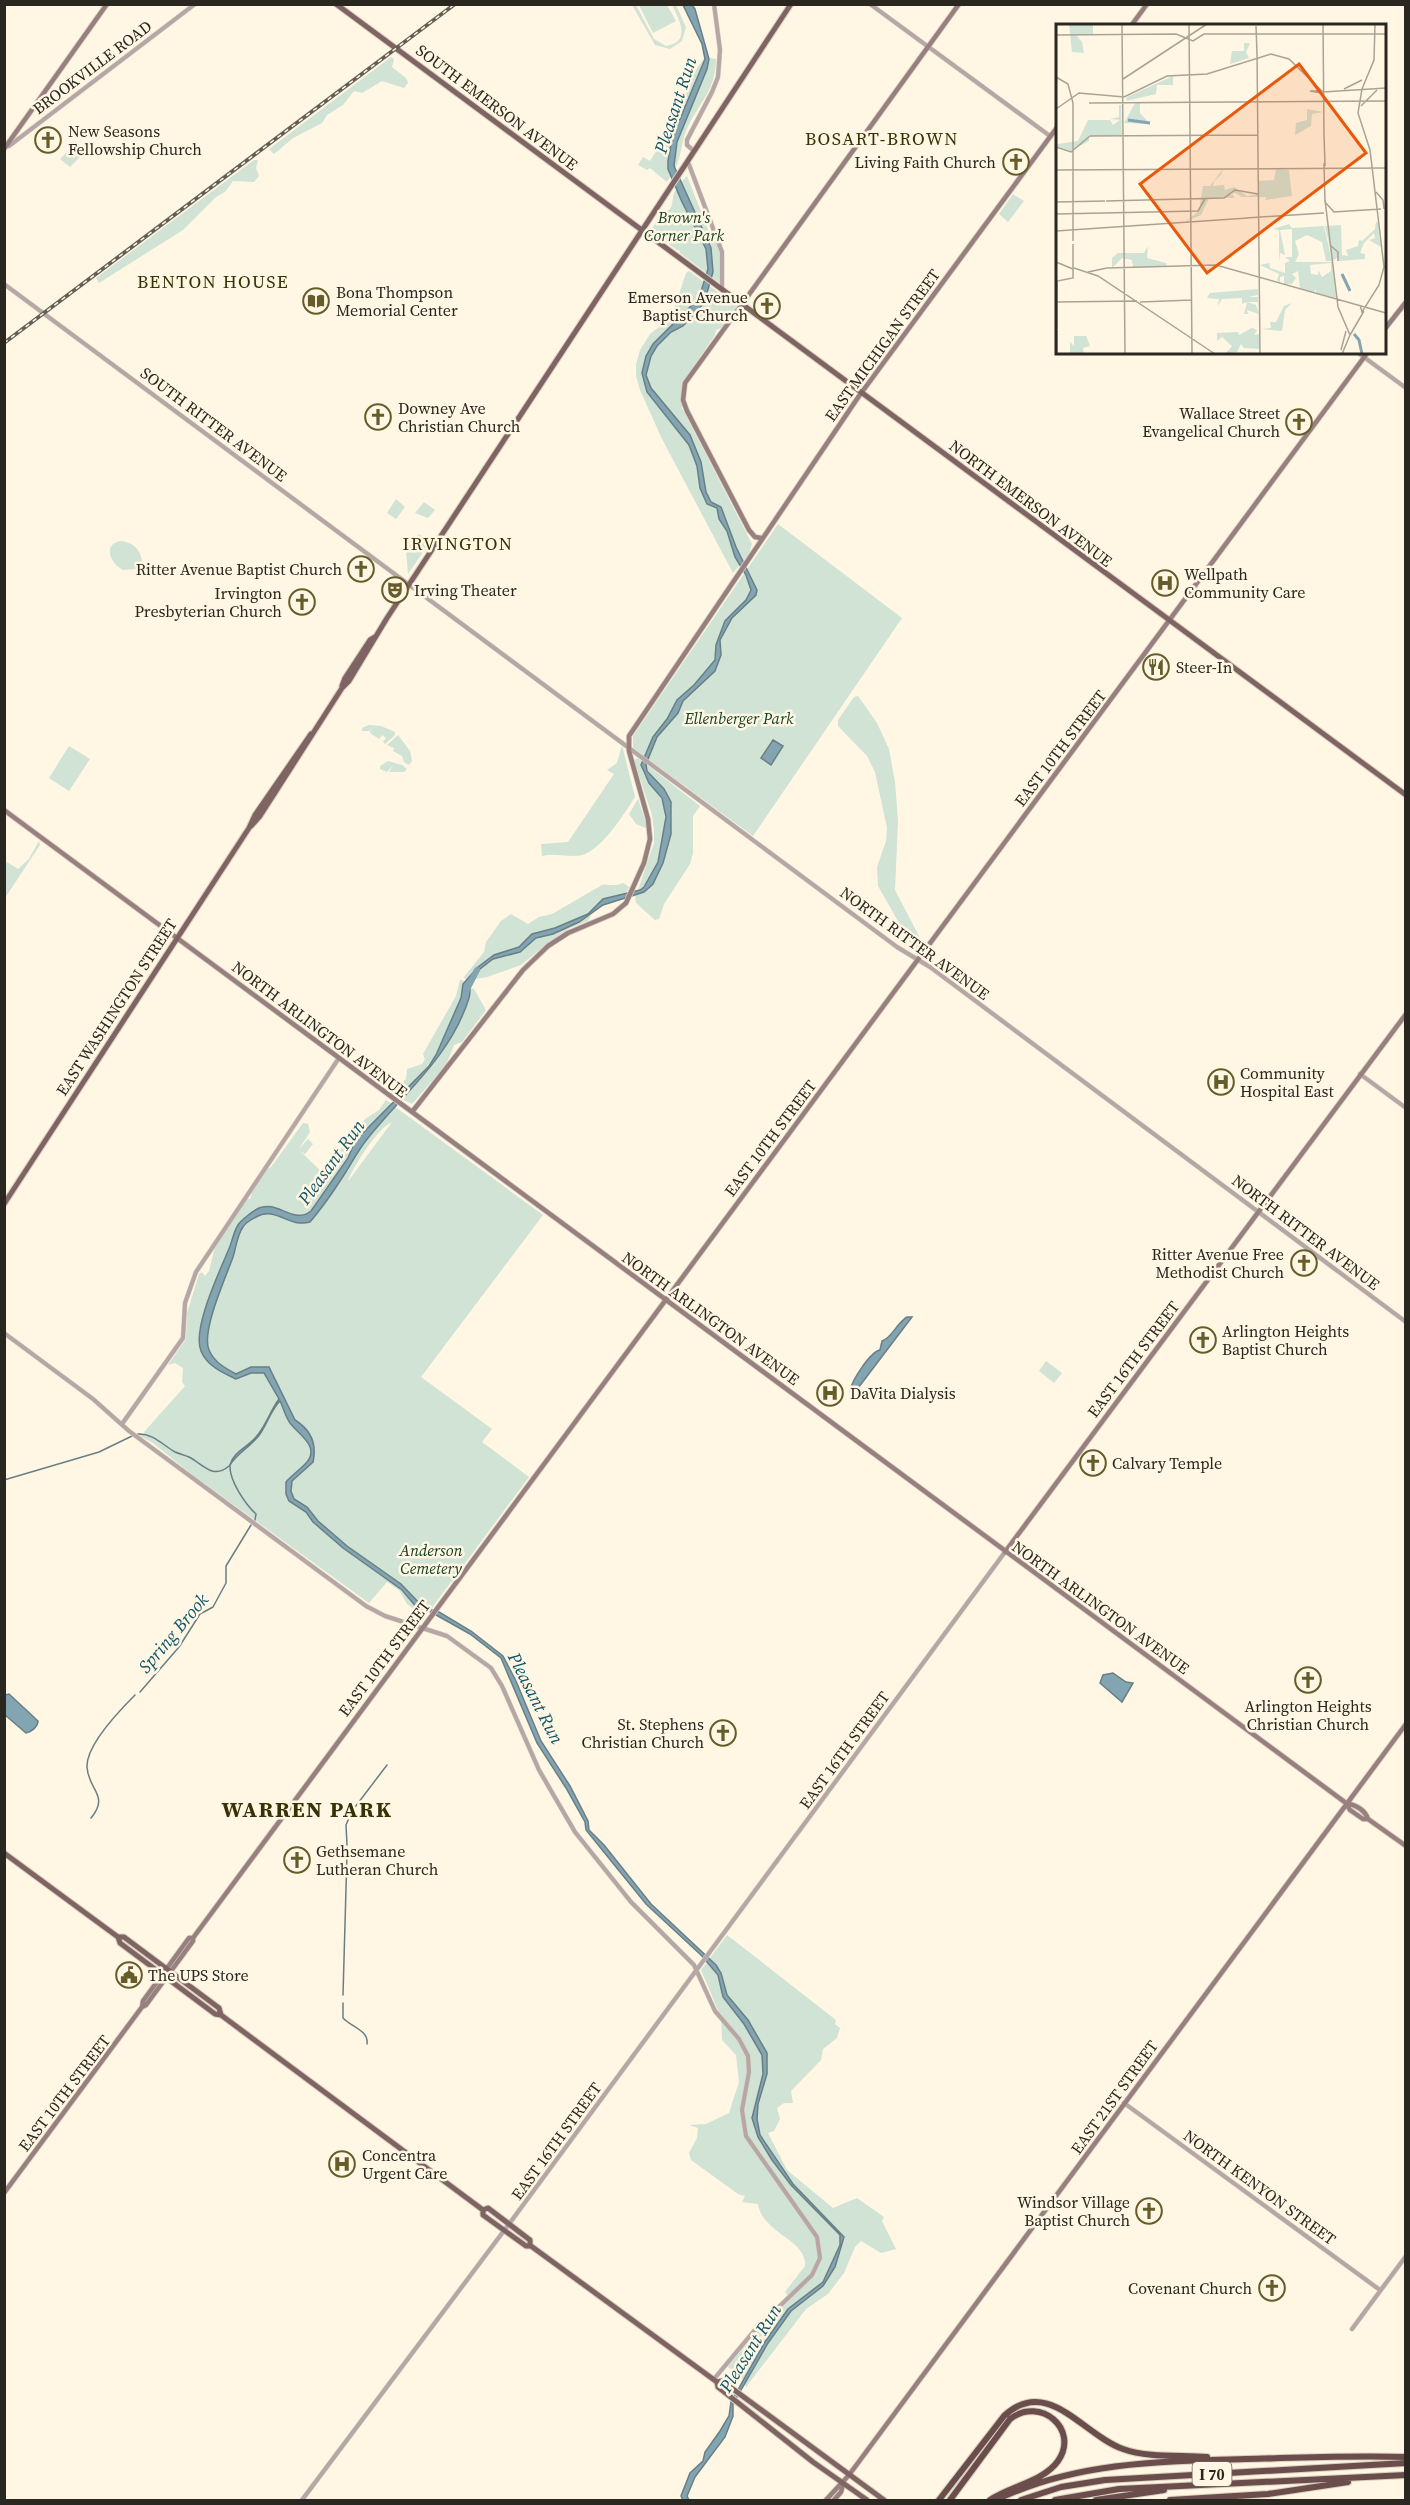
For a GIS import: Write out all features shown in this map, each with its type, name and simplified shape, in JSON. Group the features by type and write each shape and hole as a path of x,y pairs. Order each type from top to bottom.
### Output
{"highway":[{"path":"939,2500 1004,2416 1014,2408 1029,2402 1044,2402 1057,2407 1107,2442 1126,2451 1234,2460"},
{"path":"950,2500 1010,2419 1030,2410 1050,2417 1059,2426 1063,2435 1063,2449 1059,2460 1040,2475 990,2500"},
{"path":"996,2500 1025,2487 1090,2470 1173,2462 1406,2457"},
{"name":"I 70","path":"1021,2500 1061,2487 1105,2480 1406,2463"},
{"name":"I 70","path":"1055,2500 1105,2490 1406,2475"},
{"path":"1170,2500 1268,2494 1372,2477"},
{"path":"1096,2500 1184,2486"}],"main road":[{"path":"7,148 107,4"},
{"name":"SOUTH EMERSON AVENUE","path":"336,4 642,231"},
{"name":"EAST WASHINGTON STREET","path":"4,1204 251,826 255,815 304,740 312,733 342,688 345,678 370,640 375,637 791,4"},
{"path":"761,538 755,537 748,530 684,403 686,381 959,4"},
{"path":"1132,24 1147,4"},
{"name":"EAST MICHIGAN STREET","path":"628,747 628,738 633,730 740,576 761,538 861,393 1050,136 1056,132"},
{"name":"NORTH EMERSON AVENUE","path":"642,231 1406,795"},
{"path":"1386,327 1406,302"},
{"name":"EAST 10TH STREET","path":"4,2193 142,2007 142,2003 193,1941 665,1299 1367,354"},
{"path":"412,1112 514,980 541,951 568,933 613,914 626,903 648,852 650,839 648,819 628,747"},
{"name":"NORTH ARLINGTON AVENUE","path":"4,810 903,1473 1005,1552 1346,1803 1363,1819 1368,1819 1406,1846"},
{"name":"EAST 16TH STREET","path":"1005,1552 1406,1014"},
{"name":"EAST 21ST STREET","path":"834,2500 841,2492 849,2475 1406,1724"},
{"path":"4,1853 169,1970 219,2008 221,2015"},
{"path":"118,1936 120,1943 215,2014 221,2015 483,2210 483,2215 504,2231 526,2246 530,2245 715,2381 725,2393 867,2500"},
{"path":"483,2210 488,2208 530,2240 530,2245"},
{"path":"715,2381 722,2381 884,2500"},
{"name":"EAST 21ST STREET","path":"826,2500 836,2487 843,2484"}],"street":[{"name":"BROOKVILLE ROAD","path":"7,148 195,4"},
{"path":"694,151 687,145 687,140 712,92 720,67 714,4"},
{"path":"870,4 1050,136"},
{"path":"687,161 722,252 722,290"},
{"name":"SOUTH RITTER AVENUE","path":"4,284 410,584"},
{"path":"1359,354 1406,388"},
{"name":"NORTH RITTER AVENUE","path":"410,584 1406,1322"},
{"path":"122,1424 183,1338 185,1303 196,1272 339,1058"},
{"path":"1360,1074 1406,1108"},
{"path":"4,1333 93,1399 129,1431 366,1606 382,1615 455,1640 493,1670 539,1770 571,1826 618,1887 697,1970 715,2011 739,2039 748,2056 749,2072 742,2110 746,2136 815,2233 820,2252 819,2263 812,2275 754,2331 715,2381"},
{"name":"EAST 16TH STREET","path":"302,2500 504,2231 1005,1552"},
{"name":"NORTH KENYON STREET","path":"1124,2103 1380,2290"},
{"path":"1352,2328 1406,2256"}],"green space":[{"path":"632,5 636,5 654,39 666,46 674,44 681,35 680,23 672,5 676,5 686,27 682,41 670,49 655,45"},
{"path":"639,5 667,5 676,21 653,33"},
{"path":"391,57 394,59 392,67 406,78 408,83 404,88 382,81 362,93 354,91 343,105 327,115 322,123 293,138 274,154 269,149"},
{"path":"705,58 702,71 674,133 668,163 671,176 667,182 650,168 647,170 638,165 643,157 650,161 668,133 691,78"},
{"path":"710,58 716,59 712,82 688,127 675,169 675,147 679,134"},
{"path":"70,149 80,157 70,167 60,159"},
{"path":"254,160 258,160 256,168 259,176 254,182 233,181 225,192 216,197 183,230 99,283 96,278"},
{"name":"Brown's Corner Park","path":"687,176 713,242 717,241 722,255 720,283 651,231 661,212 669,210 672,206 675,191"},
{"path":"1013,194 1024,201 1008,222 999,214"},
{"path":"689,271 737,306 721,328 716,330 715,335 682,383 682,408 752,544 749,554 733,573 662,439 636,376 636,364 640,350 650,334 674,309 686,273"},
{"path":"396,499 405,507 396,519 387,513"},
{"path":"424,502 435,510 428,518 415,513"},
{"name":"Ellenberger Park","path":"778,524 902,618 753,836 633,748 633,736"},
{"path":"419,534 430,542 408,574 406,550"},
{"path":"120,541 132,544 137,549 142,561 137,569 123,570 115,564 110,550 114,543"},
{"path":"858,696 877,723 889,749 895,782 898,821 895,890 923,944 916,953 878,886 877,867 886,841 887,828 875,772 867,756 838,726 838,720 854,697"},
{"path":"369,725 381,726 395,732 395,735 385,744 383,742 386,738 382,735 379,739 370,733 372,726 370,731 362,731 362,728"},
{"path":"398,735 410,751 412,761 409,765 404,762 402,756 393,751 394,748 387,745"},
{"path":"622,745 635,797 619,820 599,844 585,854 542,856 541,844 568,842 614,774 607,770 617,763"},
{"path":"69,746 90,759 69,791 49,778"},
{"path":"638,758 642,761 643,772 660,796 665,823 662,850 658,862 653,874 638,890 654,843 654,831 652,815 634,760"},
{"path":"388,761 407,769 404,772 389,772 393,765 387,772 380,769 380,766"},
{"path":"646,764 700,806 693,816 693,853 690,864 664,904 659,919 655,920 636,903 635,895 654,883 662,866 668,843 672,810 669,796 650,774"},
{"path":"638,799 648,829 636,824 629,814"},
{"path":"39,841 40,845 5,898 5,865 7,862 18,869 29,859"},
{"path":"623,883 629,887 627,892 603,899 588,914 556,928 537,932 519,947 494,955 466,980 464,977 484,952 486,942 501,921 511,914 528,924 539,917 552,914 602,885"},
{"path":"591,915 588,921 570,928 521,965 487,977 470,980 493,959 520,952 536,938 553,934"},
{"path":"460,980 465,981 461,998 436,1055 417,1079 399,1096 393,1092 406,1079 407,1069 422,1064 425,1059 423,1054 456,996"},
{"path":"470,988 474,989 486,1010 462,1042 454,1045 446,1065 412,1104 402,1099 445,1047 469,1000"},
{"name":"Anderson Cemetery","path":"386,1100 392,1104 356,1142 350,1158 335,1181 338,1183 363,1143 394,1106 543,1215 421,1377 492,1429 482,1442 529,1477 431,1609 415,1600 391,1577 390,1579 420,1609 415,1610 407,1604 399,1590 387,1582 369,1603 190,1473 153,1443 138,1435 139,1433 145,1434 144,1432 185,1386 182,1382 183,1368 175,1363 168,1365 186,1339 187,1313 199,1274 202,1272 205,1276 209,1271 215,1247 246,1199 250,1199 253,1190 267,1169 271,1167 303,1123 308,1124 310,1132 299,1149 308,1139 313,1144 305,1154 300,1151 322,1172 365,1119 379,1110","holes":["392,1122 349,1180 348,1180 373,1139","247,1219 247,1223 240,1230 230,1264 212,1308 207,1332 209,1353 206,1357 201,1334 207,1306 237,1231"]},
{"path":"1046,1361 1062,1373 1054,1383 1039,1371"},
{"path":"727,1935 836,2020 835,2024 840,2028 837,2038 823,2049 821,2060 791,2091 793,2103 784,2103 777,2108 780,2119 774,2131 768,2133 787,2170 833,2208 857,2198 884,2217 882,2221 896,2249 881,2253 861,2241 855,2247 844,2273 828,2294 806,2309 746,2387 742,2377 728,2367 756,2333 796,2294 787,2295 785,2292 805,2266 804,2257 799,2249 767,2222 758,2204 742,2202 745,2196 738,2194 691,2160 689,2153 697,2138 698,2128 689,2125 706,2124 729,2113 739,2082 736,2055 722,2040 721,2017 701,1970"}],"water":[{"path":"683,5 692,5 695,9 709,59 677,142 674,166 711,248 713,272 704,303 683,326 671,332 657,346 651,356 646,375 651,388 690,435 701,462 706,492 711,502 721,507 736,547 757,590 756,595 732,618 720,640 721,655 715,671 683,701 678,713 657,737 646,764 647,771 664,789 671,802 671,834 663,863 653,884 644,892 603,905 579,922 553,934 536,938 520,952 493,959 480,969 470,980 469,998 461,1019 439,1056 364,1143 310,1222 296,1222 265,1214 244,1225 215,1304 207,1341 214,1358 236,1374 251,1367 269,1367 295,1420 312,1438 313,1462 292,1481 291,1491 294,1499 307,1507 318,1521 347,1546 401,1584 423,1607 439,1612 471,1631 503,1656 541,1741 570,1786 588,1821 589,1830 604,1845 651,1904 716,1965 721,1973 727,1995 748,2020 767,2053 767,2074 758,2104 757,2119 760,2135 793,2184 844,2237 835,2267 823,2286 791,2311 768,2343 733,2404 733,2416 725,2437 695,2477 687,2496 689,2500 683,2500 681,2496 690,2473 703,2461 705,2452 729,2416 731,2402 765,2342 781,2319 788,2309 823,2282 840,2245 840,2235 791,2185 758,2137 752,2118 763,2074 762,2055 744,2024 723,1997 718,1975 702,1956 646,1904 586,1830 585,1822 566,1788 537,1743 501,1658 470,1634 429,1611 418,1609 402,1590 343,1548 313,1522 306,1512 289,1501 286,1494 286,1482 307,1462 311,1451 306,1441 289,1421 280,1401 260,1434 230,1465 237,1453 253,1441 259,1433 279,1399 264,1373 251,1373 236,1379 207,1361 201,1351 199,1341 203,1315 240,1223 256,1209 266,1206 298,1215 305,1215 311,1211 348,1158 355,1141 429,1066 461,998 463,984 478,967 494,955 519,947 532,934 555,928 588,914 603,899 640,890 658,862 666,817 662,798 649,783 641,765 653,737 667,719 677,700 694,685 715,660 716,645 725,621 746,600 751,590 746,575 735,557 727,531 719,519 717,508 707,504 700,488 697,466 689,445 647,392 642,373 646,356 653,344 699,298 708,269 706,249 668,169 672,138 705,59 702,44"},
{"path":"773,740 783,746 771,765 761,758"},
{"path":"907,1317 912,1317 855,1392 850,1390 862,1367 880,1350 882,1341 889,1337"},
{"path":"1113,1673 1126,1682 1133,1683 1122,1702 1100,1683 1103,1675"},
{"path":"9,1694 38,1721 36,1727 30,1732 26,1733 5,1715 5,1695"}],"waterway":[{"name":"Pleasant Run","path":"466,991 477,970"},
{"path":"138,1434 153,1437 175,1452 213,1471 223,1470 229,1466"},
{"path":"4,1480 99,1452 132,1436"},
{"name":"Spring Brook","path":"230,1465 232,1478 243,1498 256,1514 255,1520"},
{"name":"Spring Brook","path":"140,1692 179,1647 200,1614 213,1607 226,1583 226,1566 251,1525"},
{"path":"91,1818 99,1804 97,1792 88,1775 88,1758 105,1728 135,1695"},
{"path":"347,1845 346,1825 352,1811 387,1765"},
{"path":"343,1995 347,1853"},
{"path":"343,2003 343,2018 365,2035 367,2044"}],"railway":[{"path":"4,343 455,4"}],"place":[{"name":"New Seasons Fellowship Church","path":"48,140"},
{"name":"Living Faith Church","path":"1016,162"},
{"name":"Bona Thompson Memorial Center","path":"316,301"},
{"name":"Emerson Avenue Baptist Church","path":"767,306"},
{"name":"Downey Ave Christian Church","path":"378,417"},
{"name":"Wallace Street Evangelical Church","path":"1299,422"},
{"name":"Ritter Avenue Baptist Church","path":"361,569"},
{"name":"Wellpath Community Care","path":"1165,583"},
{"name":"Irving Theater","path":"395,590"},
{"name":"Irvington Presbyterian Church","path":"302,602"},
{"name":"Steer-In","path":"1156,667"},
{"name":"Community Hospital East","path":"1221,1082"},
{"name":"Ritter Avenue Free Methodist Church","path":"1304,1263"},
{"name":"Arlington Heights Baptist Church","path":"1203,1340"},
{"name":"DaVita Dialysis","path":"830,1393"},
{"name":"Calvary Temple","path":"1093,1463"},
{"name":"Arlington Heights Christian Church","path":"1308,1680"},
{"name":"St. Stephens Christian Church","path":"723,1733"},
{"name":"Gethsemane Lutheran Church","path":"297,1860"},
{"name":"The UPS Store","path":"129,1975"},
{"name":"Concentra Urgent Care","path":"342,2164"},
{"name":"Windsor Village Baptist Church","path":"1149,2211"},
{"name":"Covenant Church","path":"1272,2288"}],"district":[{"name":"BOSART-BROWN","path":"882,138"},
{"name":"BENTON HOUSE","path":"213,281"},
{"name":"IRVINGTON","path":"458,543"},
{"name":"WARREN PARK","path":"307,1809"}]}
